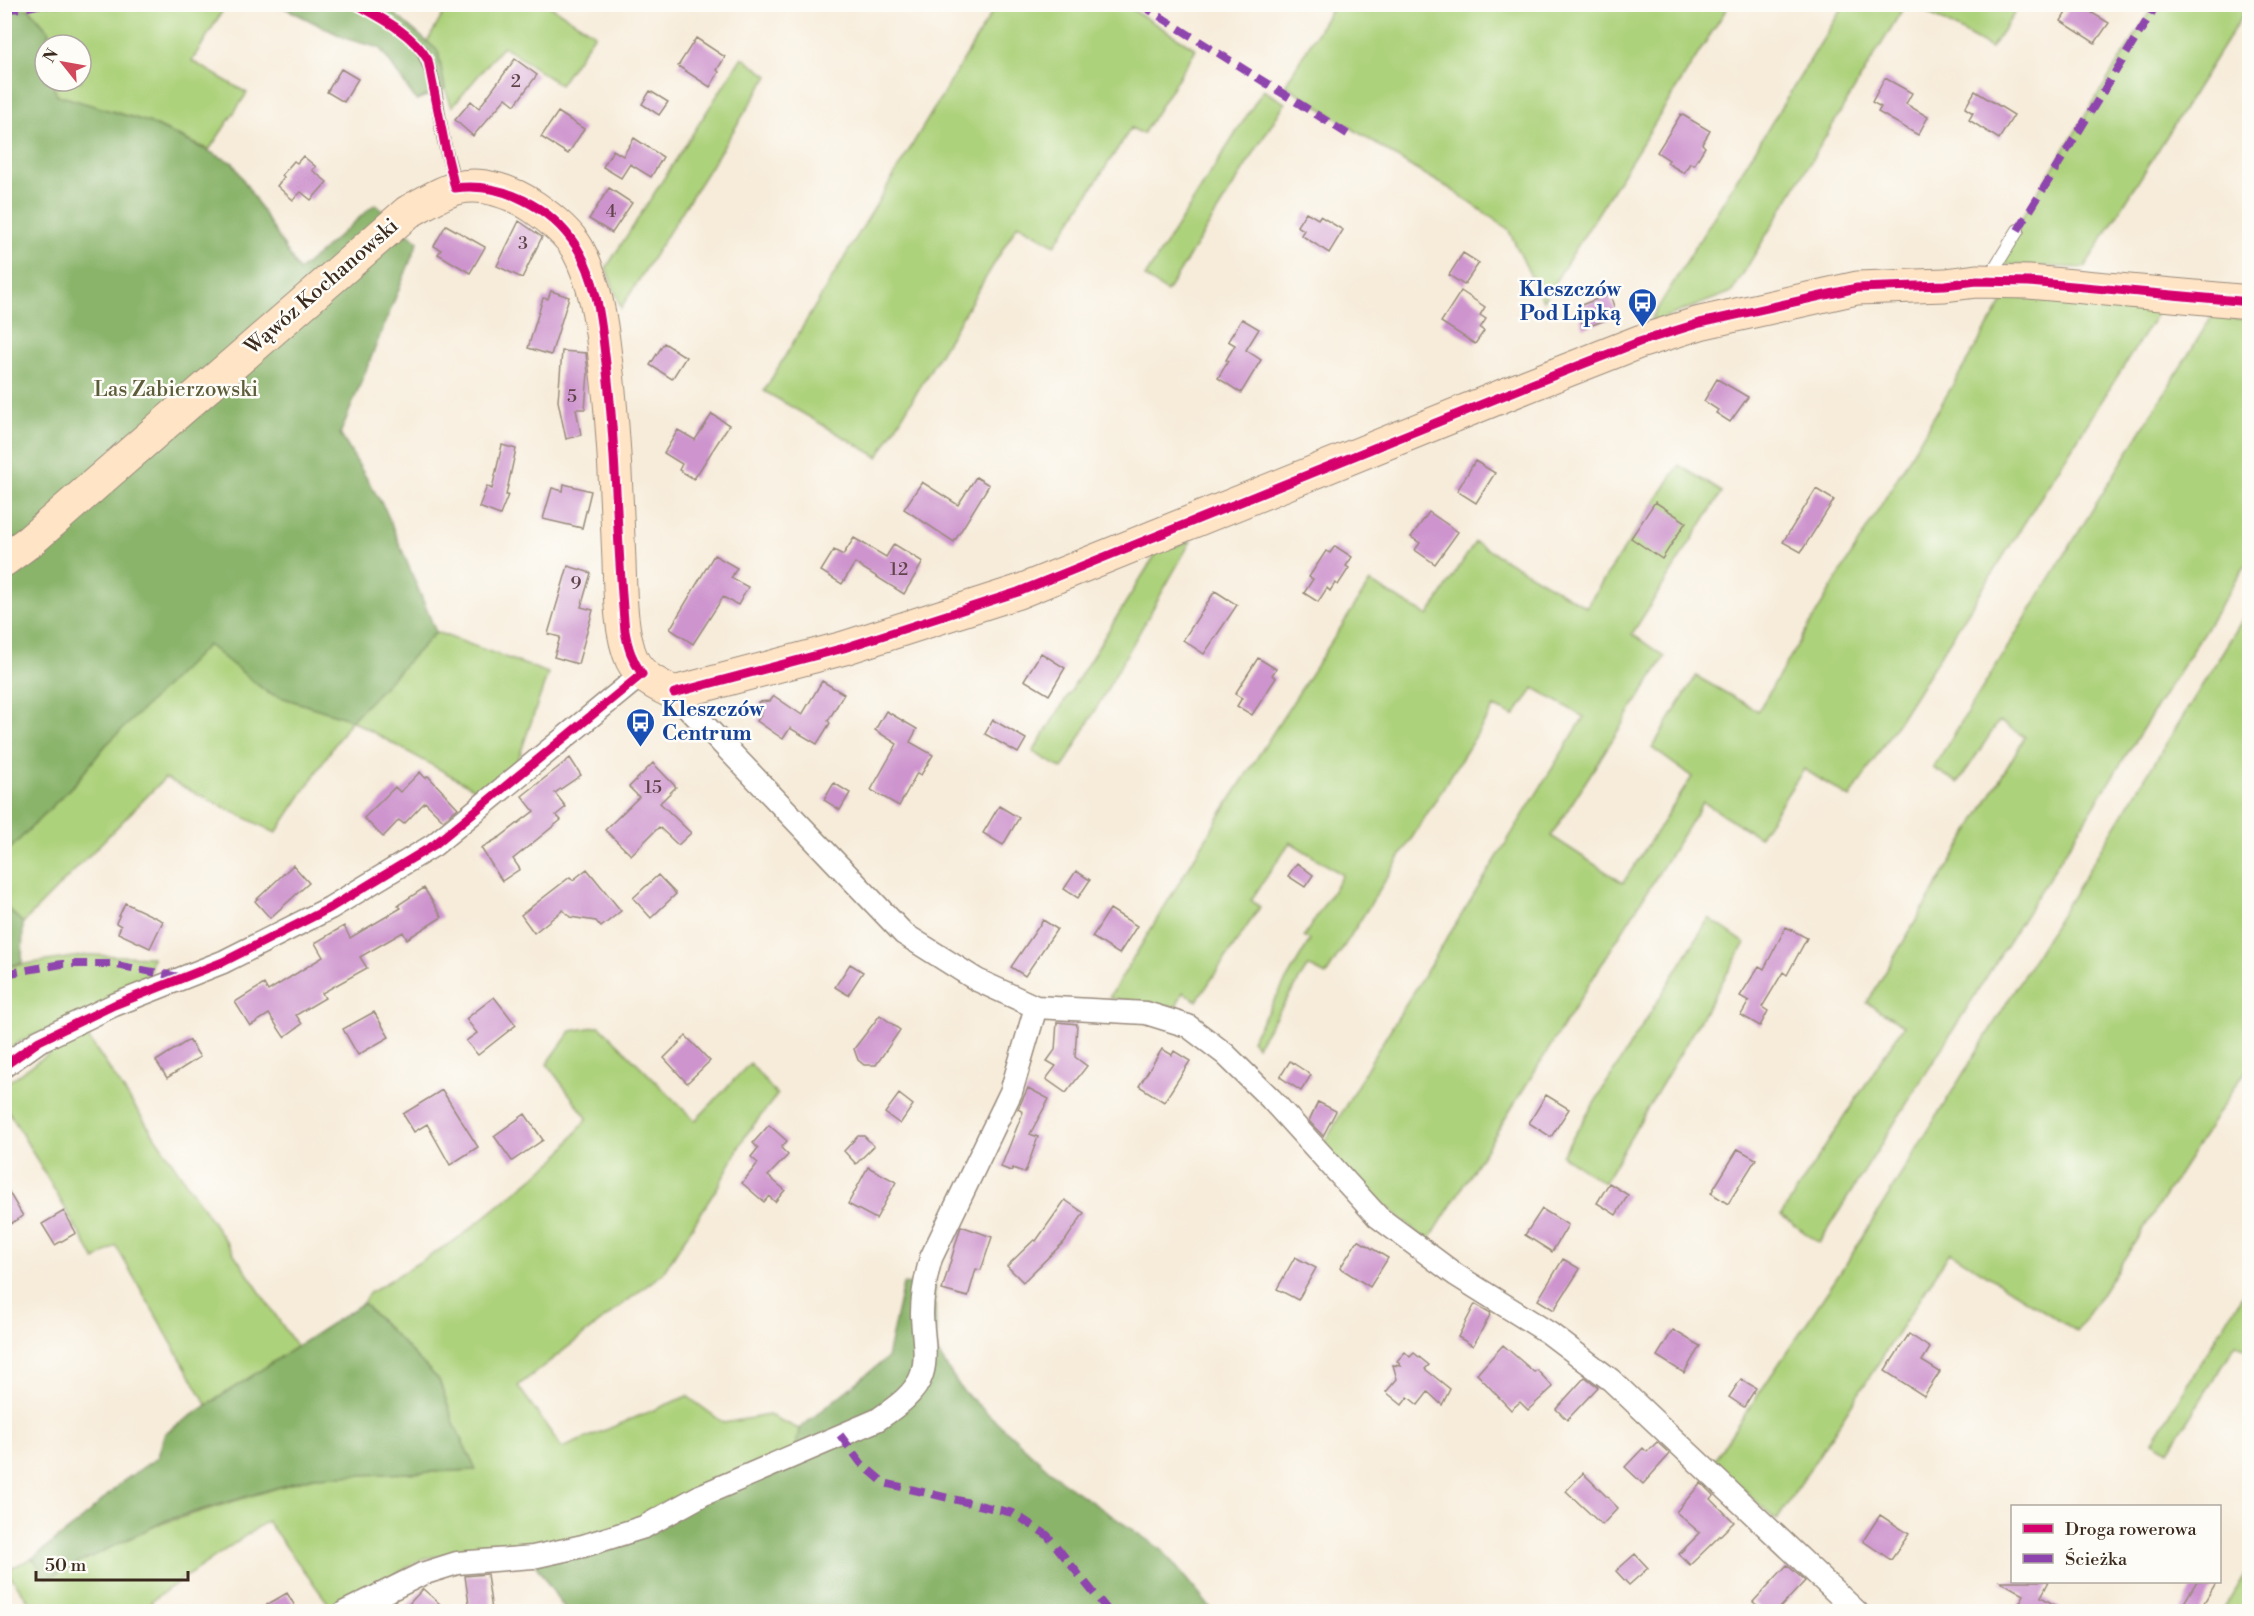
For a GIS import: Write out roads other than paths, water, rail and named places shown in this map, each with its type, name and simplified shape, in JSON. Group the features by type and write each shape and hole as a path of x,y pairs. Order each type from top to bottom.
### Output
{"street":[{"path":"455,188 469,186 519,196 553,219 576,246 588,272 601,320 608,376 625,632 633,663 642,674 675,693 904,934 977,980 1036,1007 1146,1013 1188,1026 1225,1054 1271,1099 1378,1217 1456,1275 1549,1333 1611,1380 1857,1611"},
{"name":"Wąwóz Kochanowski","path":"4,560 39,533 408,212 455,188"},
{"path":"675,693 844,648 1018,592 1639,342 1700,323 1857,288 1987,281 2029,282 2250,302"},
{"path":"4,1066 39,1041 114,1005 223,962 330,908 434,845 642,674"},
{"path":"345,1611 422,1574 457,1563 533,1557 583,1546 644,1527 702,1495 877,1420 895,1407 914,1389 922,1374 925,1348 922,1312 926,1275 931,1258 1011,1092 1036,1007"}],"lane":[{"path":"423,51 428,60 434,85 442,136 455,188"},
{"path":"1987,281 2018,230"}],"place":[{"name":"Kleszczów Pod Lipką","path":"1642,328"},
{"name":"Kleszczów Centrum","path":"641,748"}],"park label":[{"name":"Las Zabierzowski","path":"176,390"}]}
